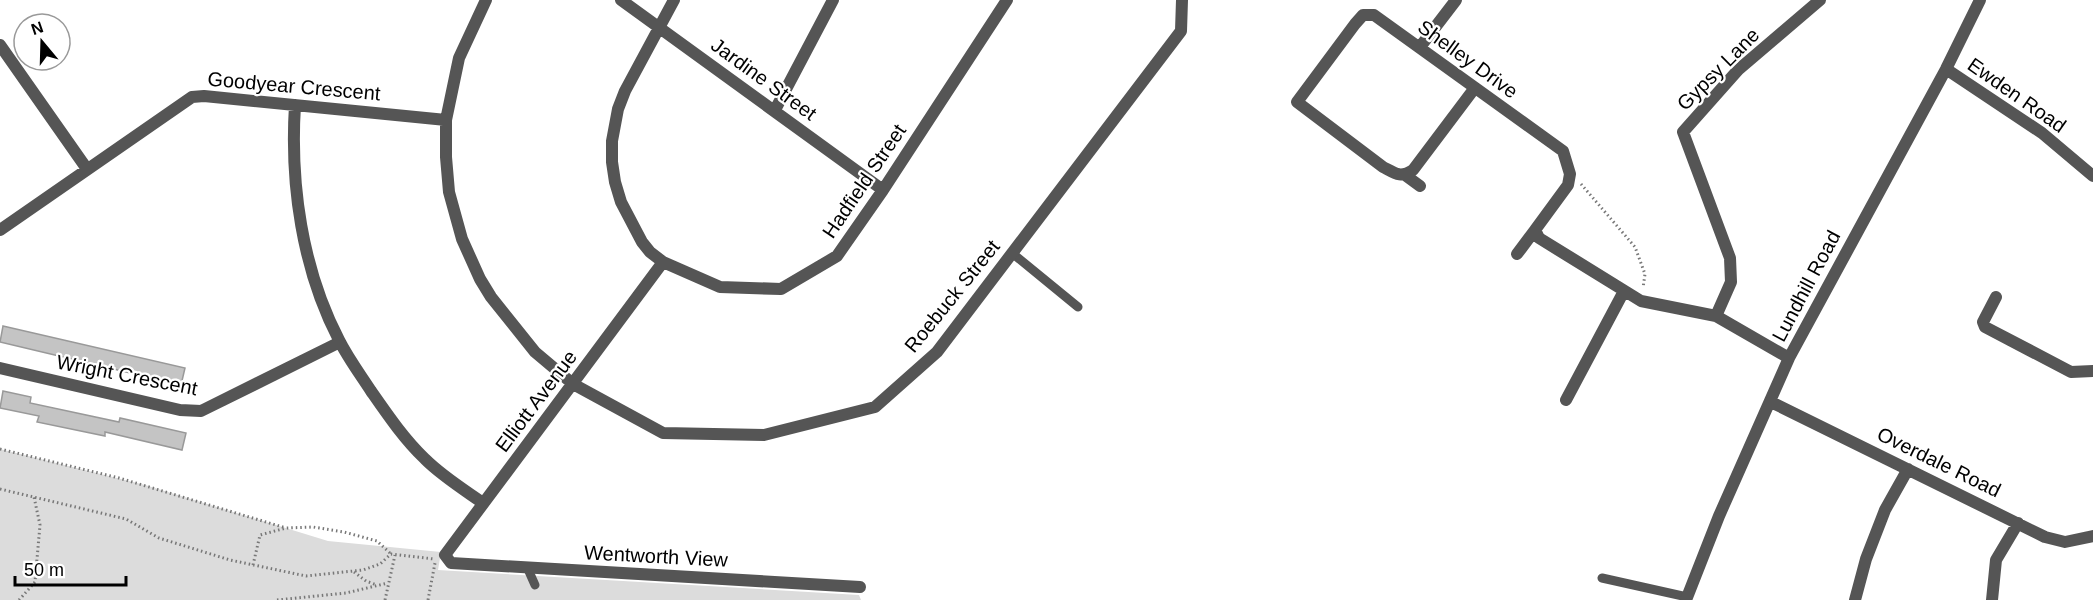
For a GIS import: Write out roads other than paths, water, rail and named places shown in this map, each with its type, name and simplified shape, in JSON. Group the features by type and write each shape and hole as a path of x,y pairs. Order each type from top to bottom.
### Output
{"street":[{"name":"Roebuck Street","path":"486,0 459,58 446,120 449,192 462,239 480,279 503,313 536,352 573,384 663,433 765,435 875,407 937,352 1181,31 1182,0"},
{"name":"Jardine Street","path":"621,0 883,190"},
{"path":"663,262 650,252 632,226 621,202 612,162 612,141 618,109 625,90 674,0"},
{"path":"775,110 833,0"},
{"name":"Hadfield Street","path":"663,262 720,287 781,289 837,256 883,190 1007,0"},
{"path":"1420,47 1456,0"},
{"name":"Gypsy Lane","path":"1716,316 1731,282 1730,258 1683,132 1738,70 1820,0"},
{"name":"Lundhill Road","path":"1686,598 1719,516 1789,358 1946,69 1980,0"},
{"name":"Shelley Drive","path":"1405,175 1383,167 1297,102 1363,15 1374,15 1563,151 1570,174 1568,185 1517,254"},
{"path":"0,45 87,169"},
{"name":"Ewden Road","path":"1946,69 2042,133 2093,176"},
{"path":"1420,186 1405,175 1413,170 1474,88"},
{"name":"Goodyear Crescent","path":"0,230 192,97 204,96 446,120"},
{"path":"295,105 293,136 295,170 305,245 324,304 340,342 379,403 424,458 452,482 483,503"},
{"path":"1535,230 1539,238 1641,301 1716,316 1789,358"},
{"name":"Elliott Avenue","path":"451,563 445,555 663,262"},
{"path":"1566,400 1624,291"},
{"path":"1996,297 1983,322 1984,327 2060,368 2071,372 2093,371"},
{"name":"Wright Crescent","path":"0,368 180,410 201,411 340,342"},
{"name":"Overdale Road","path":"1771,402 2044,537 2065,542 2093,536"},
{"path":"1855,600 1866,559 1885,510 1908,469"},
{"path":"1992,600 1996,560 2018,523"},
{"name":"Wentworth View","path":"451,563 860,587"}],"lane":[{"path":"1012,254 1078,307"},
{"path":"527,567 535,585"},
{"path":"1602,578 1686,598"}]}
